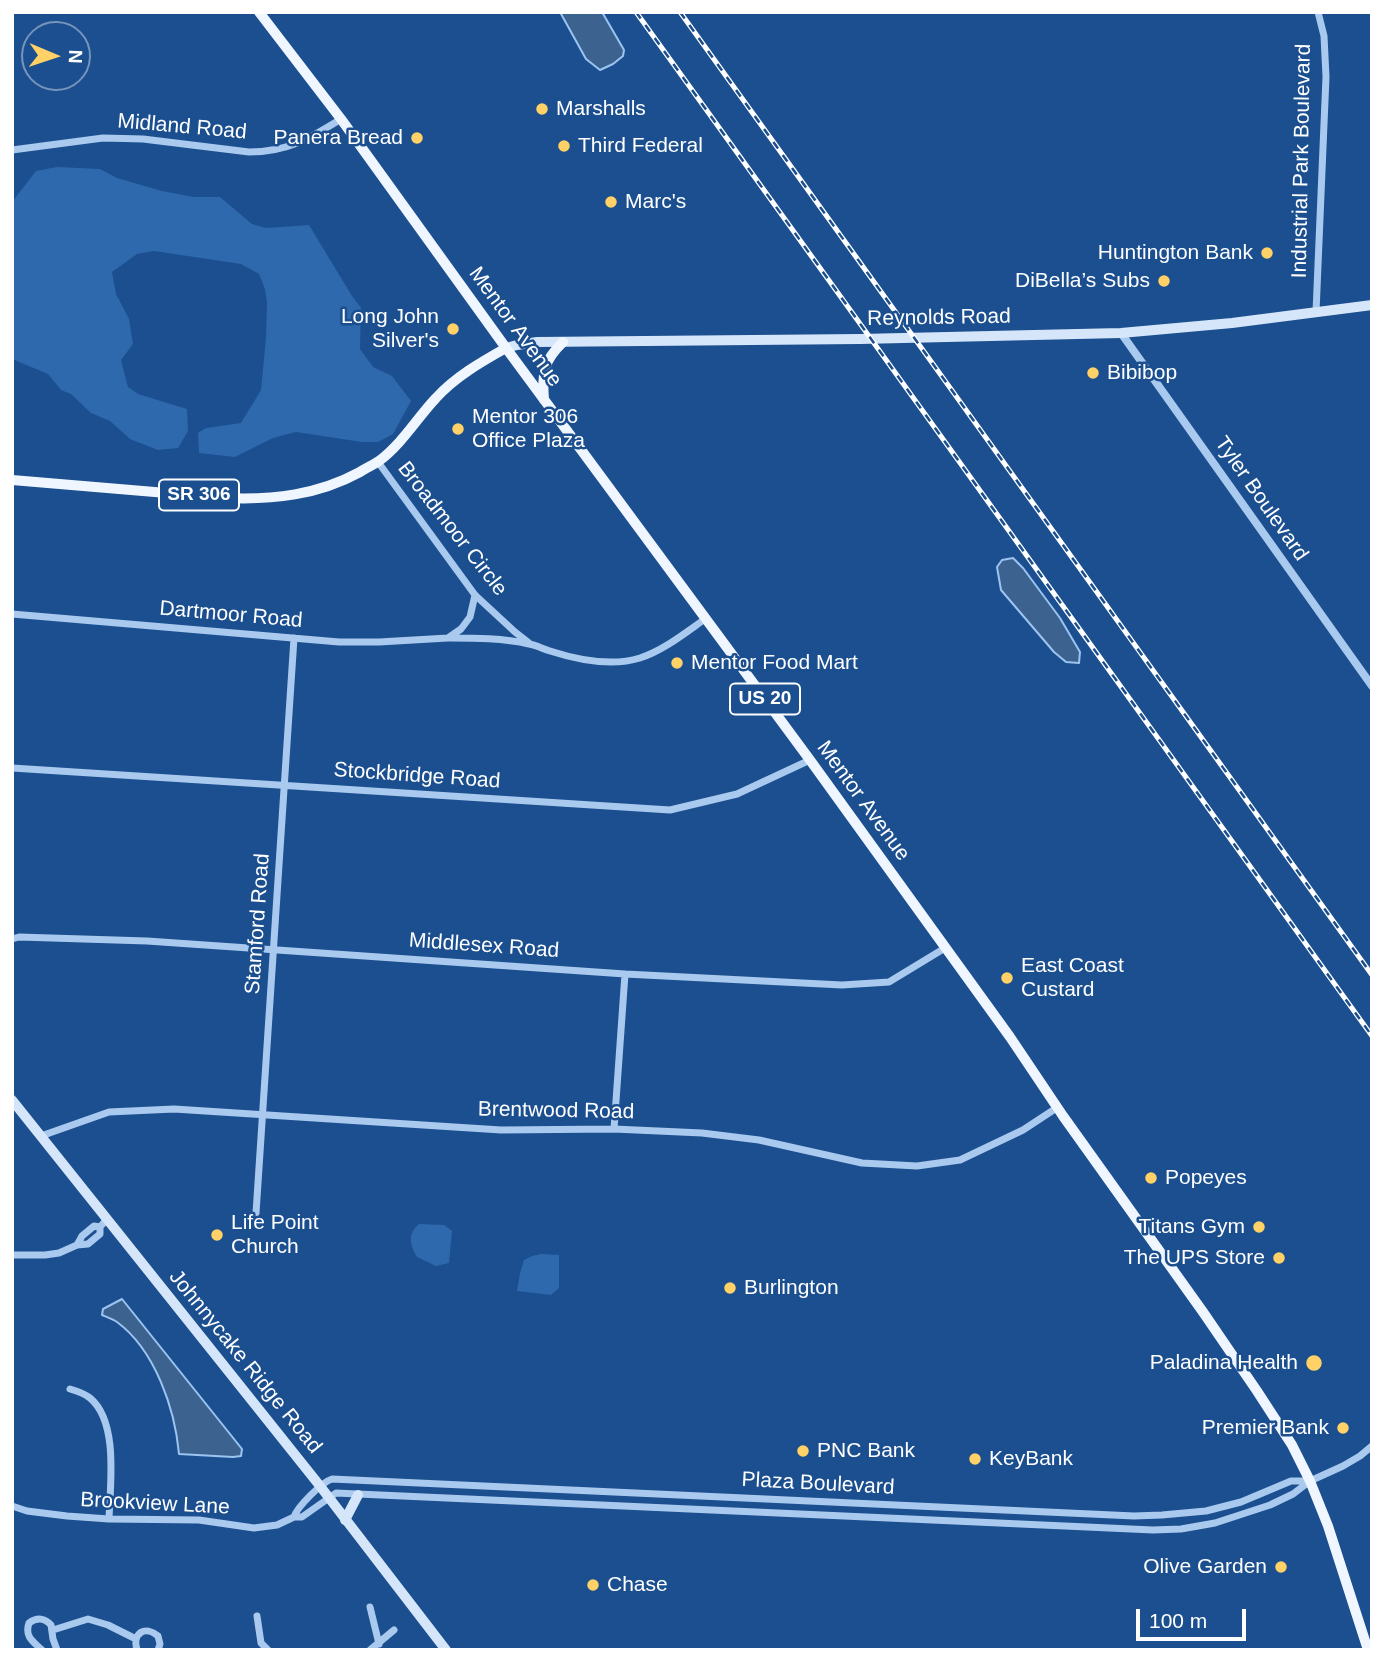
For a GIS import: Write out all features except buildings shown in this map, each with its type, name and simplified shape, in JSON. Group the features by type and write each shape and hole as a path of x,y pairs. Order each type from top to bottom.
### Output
{"main road":[{"name":"Mentor Avenue","path":"259,12 341,119 810,760 1010,1037 1257,1391 1286,1435 1310,1481 1328,1526 1368,1650"},
{"name":"Reynolds Road","path":"506,348 527,343 563,342 1121,333 1232,323 1372,305"},
{"path":"544,400 545,364 563,342"},
{"name":"SR 306","path":"12,480 226,498 286,497 313,492 349,478 378,462 446,388 506,348"},
{"name":"Johnnycake Ridge Road","path":"12,1100 104,1223 320,1486 446,1650"},
{"path":"345,1520 358,1495"}],"street":[{"name":"Industrial Park Boulevard","path":"1316,312 1326,77 1324,36 1318,12"},
{"name":"Midland Road","path":"12,150 103,138 143,139 265,152 297,144 341,119"},
{"name":"Tyler Boulevard","path":"1121,333 1372,686"},
{"name":"Broadmoor Circle","path":"378,462 475,595 530,644"},
{"path":"448,638 461,629 470,617 475,595"},
{"name":"Dartmoor Road","path":"12,614 339,642 473,638 530,644 584,661 640,657 674,641 705,619"},
{"name":"Stamford Road","path":"256,1213 294,638"},
{"name":"Stockbridge Road","path":"12,768 670,810 737,794 810,760"},
{"name":"Middlesex Road","path":"12,939 19,937 147,941 625,974 842,985 890,982 945,948"},
{"path":"614,1129 625,974"},
{"name":"Brentwood Road","path":"41,1136 109,1112 174,1109 501,1130 614,1129 702,1133 759,1140 862,1163 917,1167 960,1160 1023,1130 1058,1107"},
{"path":"12,1255 53,1254 88,1244 100,1234 104,1223"},
{"path":"70,1389 91,1399 106,1428 111,1463 109,1519"},
{"name":"Plaza Boulevard","path":"329,1498 336,1493 1153,1530 1206,1525 1270,1505 1293,1494 1310,1481 1343,1466 1372,1446"},
{"name":"Plaza Boulevard","path":"320,1486 332,1479 1162,1516 1206,1511 1264,1494 1291,1481 1310,1481"},
{"path":"294,1517 296,1508 320,1486"},
{"name":"Brookview Lane","path":"12,1506 42,1513 109,1519 199,1520 254,1528 277,1525 294,1517 302,1517 329,1498"},
{"path":"370,1607 379,1644"},
{"path":"257,1616 261,1643 268,1650"},
{"path":"42,1650 30,1639 27,1631 29,1623 36,1619 49,1622 57,1650"},
{"path":"53,1630 88,1619 108,1625 136,1639"},
{"path":"370,1650 394,1630"},
{"path":"136,1639 144,1631 152,1631 160,1640 158,1650"},
{"path":"136,1639 137,1650"}],"shaded area":[{"path":"560,12 602,12 624,50 623,56 600,70 586,59"},
{"path":"57,167 100,169 117,178 162,191 194,197 220,197 252,224 266,228 309,225 361,308 360,349 373,367 392,376 411,401 393,434 378,442 362,442 296,432 273,438 235,457 199,453 198,433 206,428 241,423 261,390 266,338 265,289 259,274 241,264 154,251 137,254 112,272 116,294 129,319 133,344 121,360 128,387 138,394 187,409 188,431 178,448 158,450 130,439 110,421 91,413 71,394 61,390 48,374 12,359 12,202 36,171"},
{"path":"1013,558 1060,618 1080,652 1079,663 1066,662 1054,652 1001,590 997,567 1002,560"},
{"path":"419,1224 444,1225 452,1231 449,1263 436,1266 417,1257 411,1240"},
{"path":"541,1254 559,1255 559,1288 551,1295 517,1291 524,1260"},
{"path":"122,1299 242,1449 241,1456 179,1454 168,1400 152,1364 130,1334 115,1321 102,1315 103,1309"}],"railway":[{"path":"636,12 1372,1036"},
{"path":"680,12 1372,975"}],"place":[{"name":"Marshalls","path":"542,109"},
{"name":"Panera Bread","path":"417,138"},
{"name":"Third Federal","path":"564,146"},
{"name":"Marc's","path":"611,202"},
{"name":"Huntington Bank","path":"1267,253"},
{"name":"DiBella’s Subs","path":"1164,281"},
{"name":"Long John Silver's","path":"453,329"},
{"name":"Bibibop","path":"1093,373"},
{"name":"Mentor 306 Office Plaza","path":"458,429"},
{"name":"Mentor Food Mart","path":"677,663"},
{"name":"East Coast Custard","path":"1007,978"},
{"name":"Popeyes","path":"1151,1178"},
{"name":"Titans Gym","path":"1259,1227"},
{"name":"Life Point Church","path":"217,1235"},
{"name":"The UPS Store","path":"1279,1258"},
{"name":"Burlington","path":"730,1288"},
{"name":"Paladina Health","path":"1314,1363"},
{"name":"Premier Bank","path":"1343,1428"},
{"name":"PNC Bank","path":"803,1451"},
{"name":"KeyBank","path":"975,1459"},
{"name":"Olive Garden","path":"1281,1567"},
{"name":"Chase","path":"593,1585"}]}
